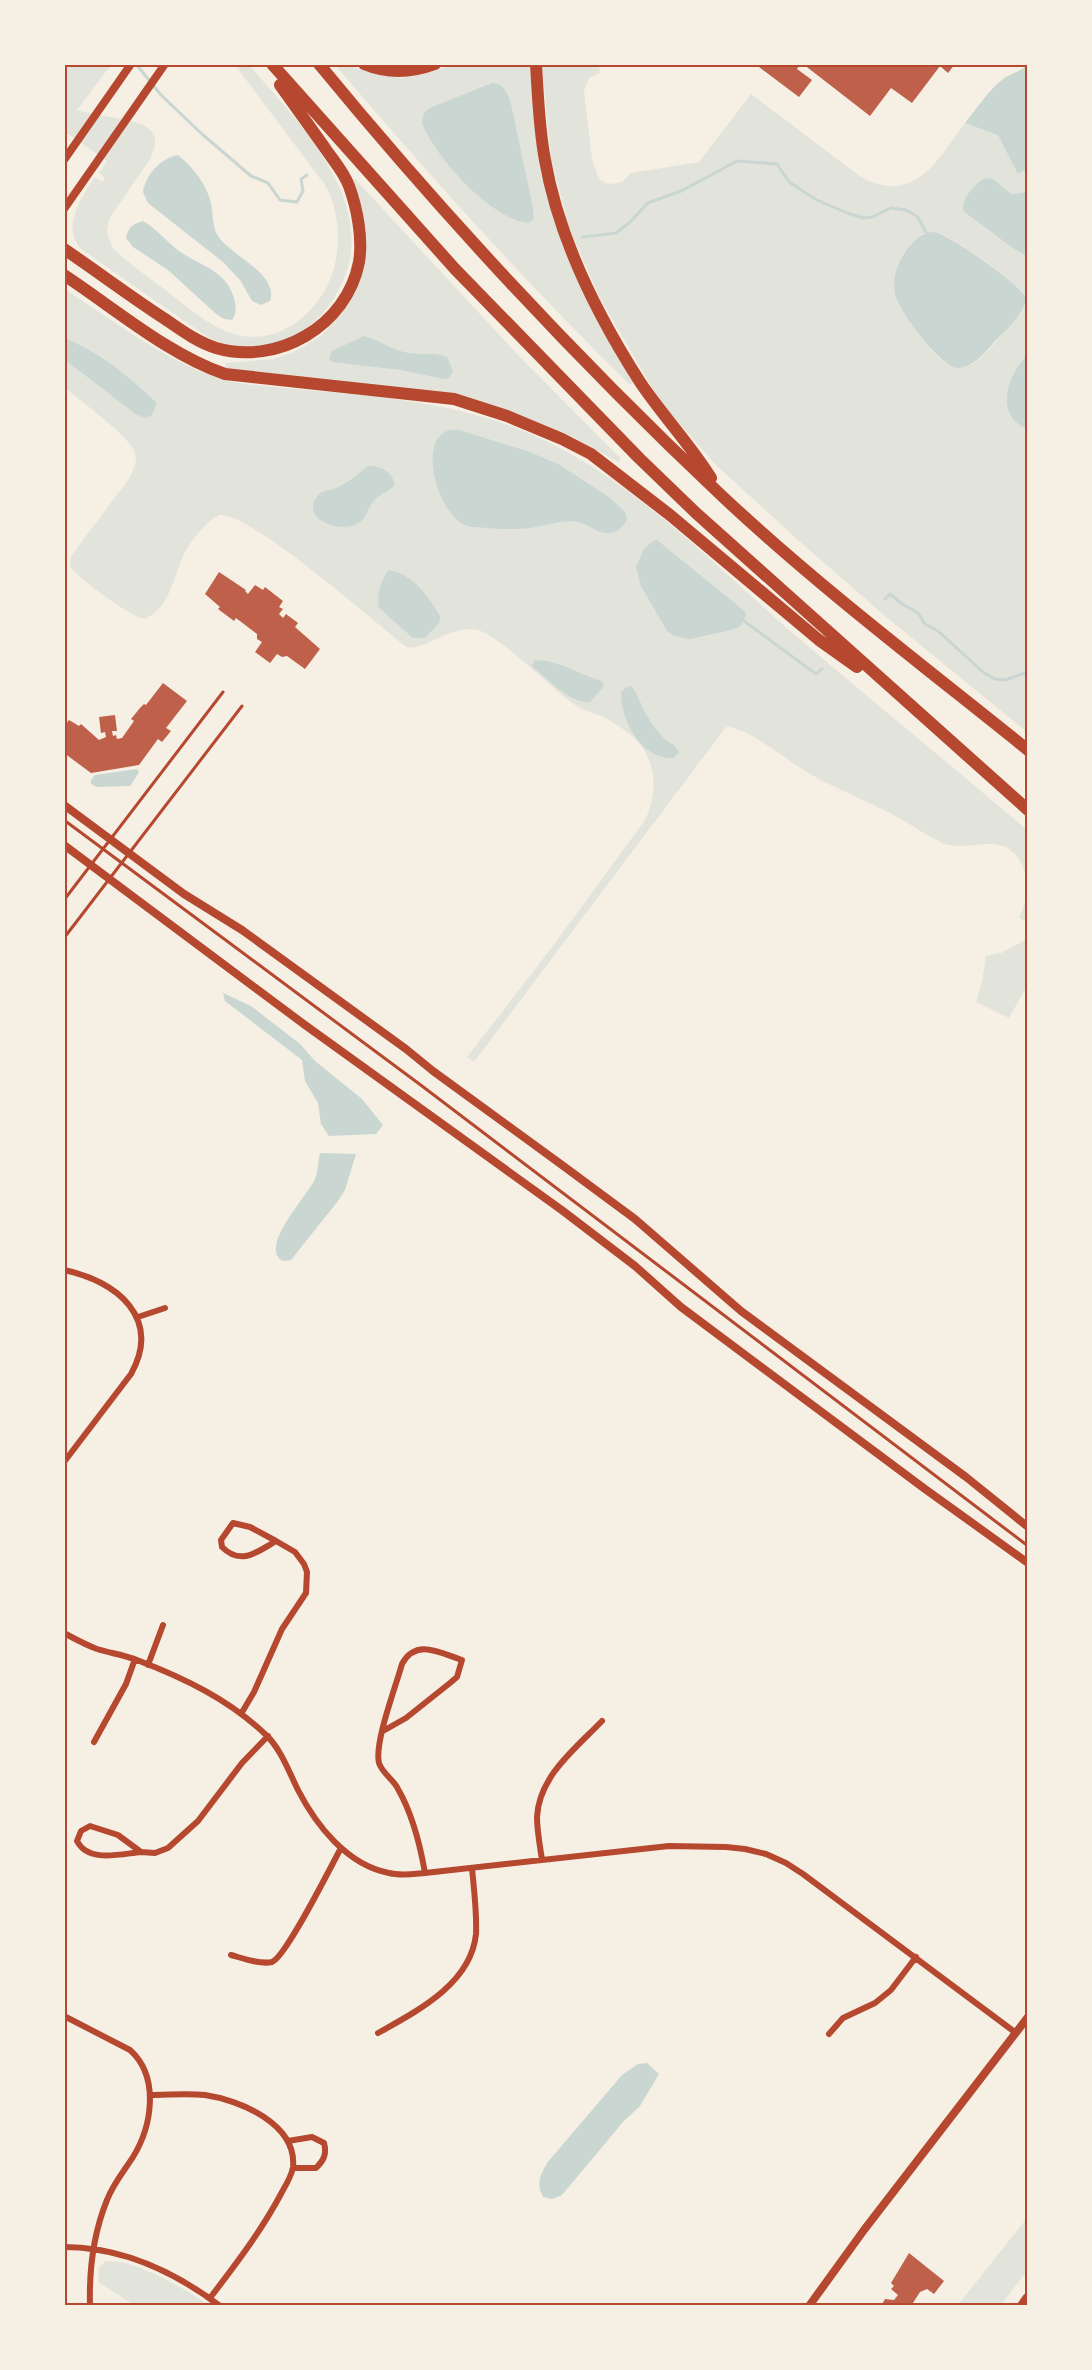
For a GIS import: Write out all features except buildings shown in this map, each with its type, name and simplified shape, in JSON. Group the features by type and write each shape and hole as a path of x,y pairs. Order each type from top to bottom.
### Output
{"highway":[{"path":"64,249 187,333 215,347 228,351 262,350 289,345 315,332 334,312 354,277 360,249 357,215 348,183 265,64"},
{"path":"272,64 435,248 606,425 696,513 1028,810"},
{"path":"319,64 500,271 597,372 723,496 810,572 1028,750"},
{"path":"364,64 396,72 416,70 435,64"},
{"path":"536,64 545,161 560,222 576,263 597,307 634,372 693,449 723,496"},
{"path":"64,275 170,347 225,374 454,399 507,416 562,439 591,454 670,514 819,640 916,710"},
{"path":"1023,2306 1028,2299"}],"street":[{"path":"64,160 131,64"},
{"path":"64,209 165,64"},
{"path":"64,805 184,894 271,951 635,1219 741,1311 966,1477 1028,1527"},
{"path":"64,845 305,1025 563,1211 635,1266 681,1307 1028,1563"},
{"path":"64,1270 79,1273 113,1290 126,1300 138,1317 141,1346 138,1361 131,1374 64,1462"},
{"path":"138,1317 165,1308"},
{"path":"241,1714 254,1692 282,1629 306,1593 307,1572 295,1552 276,1541 242,1523 233,1523 221,1540 222,1547 237,1558 245,1558 276,1541"},
{"path":"148,1665 163,1625"},
{"path":"64,1633 99,1650 135,1659 200,1688 241,1714 268,1736 281,1755 308,1807 341,1848 377,1870 390,1874 425,1874 669,1846 726,1847 766,1854 803,1874 1016,2032"},
{"path":"383,1731 406,1718 457,1677 462,1660 426,1648 418,1648 406,1656 402,1664 383,1731 378,1751 380,1766 402,1795 420,1843 425,1874"},
{"path":"94,1742 126,1684 135,1659"},
{"path":"542,1860 537,1818 541,1795 552,1774 602,1720"},
{"path":"141,1852 118,1835 90,1826 81,1831 77,1841 81,1849 88,1854 155,1853 168,1848 198,1821 242,1763 268,1736"},
{"path":"231,1955 267,1962 277,1958 292,1937 341,1848"},
{"path":"378,2034 422,2007 448,1987 463,1970 476,1935 472,1868"},
{"path":"829,2034 843,2018 875,2003 891,1990 916,1957"},
{"path":"64,2016 130,2050 138,2057 148,2080 150,2095 145,2129 133,2157 107,2199 95,2250 90,2306"},
{"path":"809,2306 864,2230 1028,2017"},
{"path":"150,2095 189,2094 228,2101 266,2119 283,2132 288,2140 293,2168 260,2231 210,2298"},
{"path":"288,2140 312,2137 324,2143 326,2149 326,2156 316,2168 293,2168"},
{"path":"64,2247 112,2253 154,2266 194,2286 220,2306"}],"lane":[{"path":"64,900 223,692"},
{"path":"64,938 242,706"},
{"path":"64,820 422,1086 1028,1546"}],"shaded area":[{"path":"65,65 111,65 77,110 138,123 152,132 155,139 150,159 109,219 107,233 113,248 205,320 237,335 254,337 284,330 312,308 323,293 331,276 338,239 337,220 325,185 235,65 249,65 312,140 330,168 344,198 351,228 350,260 338,291 330,305 319,317 301,332 272,344 238,346 216,341 81,249 75,240 73,231 75,212 95,177 102,182 105,178 99,173 107,161 68,134 65,138"},
{"path":"335,65 349,65 375,74 401,78 424,74 449,65 530,65 537,134 590,306 633,382 630,385 479,228"},
{"path":"542,65 599,65 600,73 589,78 584,90 592,159 599,179 605,183 614,184 623,181 631,173 699,162 751,94 861,177 880,185 896,186 923,175 945,151 965,123 996,133 1025,171 1027,169 1027,355 1014,373 1007,394 1007,405 1016,423 1027,429 1027,732 885,616 798,540 716,465 660,401 601,300 570,230 551,159","holes":["936,232 998,271 1026,297 1017,315 991,348 974,363 962,367 946,363 930,348 906,315 894,286 922,234"]},
{"path":"1027,65 1027,169 1018,174 998,135 965,123 1003,79"},
{"path":"492,83 502,87 511,104 532,203 534,218 529,223 498,211 466,185 439,153 422,123 424,113 430,108"},
{"path":"178,155 195,172 208,193 218,236 268,282 271,291 270,301 261,305 252,301 240,280 223,262 148,203 143,192 147,179 160,163"},
{"path":"986,178 993,179 1011,194 1027,192 1027,256 963,211 964,201 970,192"},
{"path":"355,179 518,355 621,459 618,462 573,437 503,410 225,368 226,363 272,359 292,353 322,335 343,312 359,281 352,180"},
{"path":"143,221 179,251 225,281 234,298 235,312 232,320 224,319 215,313 168,270 133,247 126,238 128,231 136,223"},
{"path":"935,232 984,261 1026,297 1023,309 1010,326 984,354 965,367 951,366 932,350 904,313 895,294 895,277 903,256 918,237"},
{"path":"64,289 151,346 197,370 220,378 244,384 379,397 446,408 511,426 551,444 590,465 662,517 795,635 1027,830 1027,884 1020,860 1006,847 988,844 959,846 940,842 892,814 810,774 745,733 726,727 474,1062 467,1057 553,946 645,820 654,785 651,767 644,750 637,740 621,728 575,705 498,641 477,630 457,631 422,645 407,647 284,549 235,519 219,515 202,529 184,555 165,601 153,614 145,619 128,612 93,588 70,566 71,556 128,480 136,460 131,446 104,419 65,388"},
{"path":"364,336 403,352 447,357 453,371 449,378 444,379 401,370 332,362 329,359 332,351"},
{"path":"64,338 90,350 136,384 157,403 152,415 146,418 137,415 65,360"},
{"path":"1027,355 1027,429 1016,423 1010,414 1007,394 1014,373"},
{"path":"449,430 459,430 527,451 558,464 609,497 625,512 626,522 619,530 611,533 601,532 572,521 517,529 467,526 457,520 448,509 435,479 434,449 439,437"},
{"path":"368,466 385,470 394,480 395,485 375,500 363,519 357,524 341,527 318,518 313,505 317,497 324,491 343,485"},
{"path":"657,540 742,609 746,614 739,627 690,639 674,636 667,631 641,586 636,567 644,549"},
{"path":"389,570 413,581 440,616 439,623 425,638 413,638 379,608 380,588"},
{"path":"535,660 561,665 602,681 604,686 590,702 582,702 567,695 534,668 532,666"},
{"path":"631,686 654,726 678,750 674,758 652,753 635,737 625,715 621,692"},
{"path":"137,769 139,772 130,786 97,787 91,784 95,775"},
{"path":"1027,884 1027,922 1019,918 1025,902"},
{"path":"1027,939 1027,986 1009,1018 976,1002 986,956 1001,953"},
{"path":"223,993 251,1006 300,1044 315,1061 362,1099 383,1125 376,1134 329,1136 321,1124 318,1103 305,1081 302,1060 225,1001"},
{"path":"320,1153 356,1154 345,1190 338,1201 291,1260 283,1261 277,1254 276,1245 286,1222 314,1181"},
{"path":"647,2063 659,2074 640,2106 623,2122 562,2195 552,2199 543,2197 540,2180 547,2163 622,2075 638,2064"},
{"path":"1027,2218 1027,2271 1001,2305 958,2305"},
{"path":"105,2261 130,2265 159,2276 208,2305 134,2305 98,2282 99,2268"}],"waterway":[{"path":"136,64 161,95 202,134 251,176 268,183 280,200 297,202 303,191 301,179 307,175"},
{"path":"583,237 616,233 648,203 681,191 737,161 777,164 789,182 815,199 864,218 872,217 891,208 906,210 918,217 928,236"},
{"path":"885,599 890,594 918,613 925,624 938,631 983,672 995,679 1005,680 1028,672"},
{"path":"744,621 816,674 822,669"}]}
